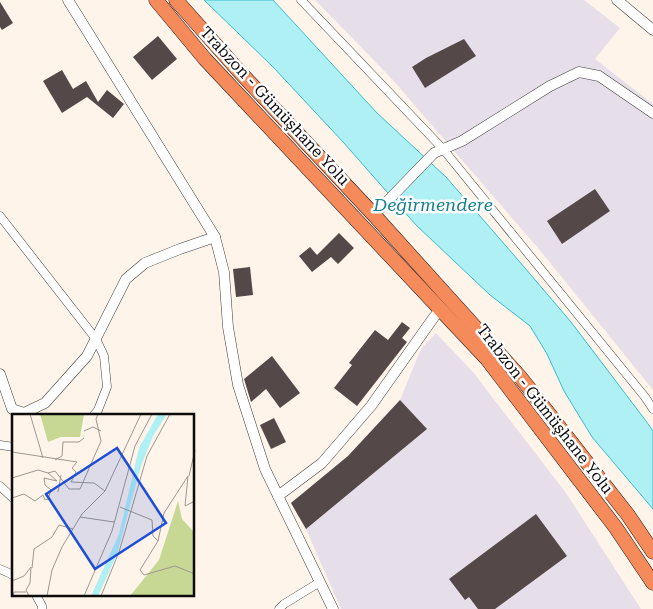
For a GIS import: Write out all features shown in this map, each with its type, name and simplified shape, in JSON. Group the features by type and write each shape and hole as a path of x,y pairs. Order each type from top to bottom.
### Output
{"highway":[{"name":"Trabzon - Gümüşhane Yolu","path":"156,0 205,59 487,359 616,528 653,583"},
{"name":"Trabzon - Gümüşhane Yolu","path":"176,0 238,70 378,210 521,378 628,514 653,552"}],"street":[{"path":"68,0 215,237 224,272 228,327 238,385 265,469 333,609"},
{"path":"301,0 438,151 645,397 653,409"},
{"path":"617,0 653,30"},
{"path":"378,210 438,151 462,141 550,86 579,72 600,76 653,113"},
{"path":"0,216 96,339 104,356 106,387 95,414"},
{"path":"0,374 12,408 24,413 45,403 87,356 126,278 145,263 215,237"},
{"path":"278,496 322,463 371,406 440,310"},
{"path":"0,486 12,497"},
{"path":"0,569 12,575"},
{"path":"279,609 320,582"},
{"path":"37,596 42,609"}],"shaded area":[{"path":"315,0 584,0 620,28 595,59 653,104 653,390 543,254 392,79"},
{"path":"436,333 473,372 566,493 641,609 341,609 306,529 291,503 348,456 400,400 421,349"}],"water":[{"name":"Değirmendere","path":"204,0 273,0 377,113 446,177 571,322 653,431 653,509 592,437 564,391 547,354 530,326 490,295 416,225 344,143 273,67"}],"building":[{"path":"0,2 13,23 2,30 0,27"},
{"path":"158,36 177,59 152,80 133,57"},
{"path":"464,39 476,56 425,88 412,67"},
{"path":"62,70 73,89 86,81 98,102 107,90 124,104 113,118 87,97 62,113 43,81"},
{"path":"595,189 610,211 562,244 547,221"},
{"path":"339,233 354,248 338,264 331,257 312,272 299,256 310,247 317,255"},
{"path":"250,267 253,295 236,297 233,269"},
{"path":"402,322 410,328 402,338 407,342 357,406 334,388 352,365 349,363 375,330 388,340"},
{"path":"272,356 300,393 280,408 266,389 251,402 244,379"},
{"path":"400,400 427,429 306,529 291,503 348,456"},
{"path":"274,418 286,442 271,449 260,425"},
{"path":"536,514 567,556 495,609 478,609 469,597 465,600 449,579"}]}
